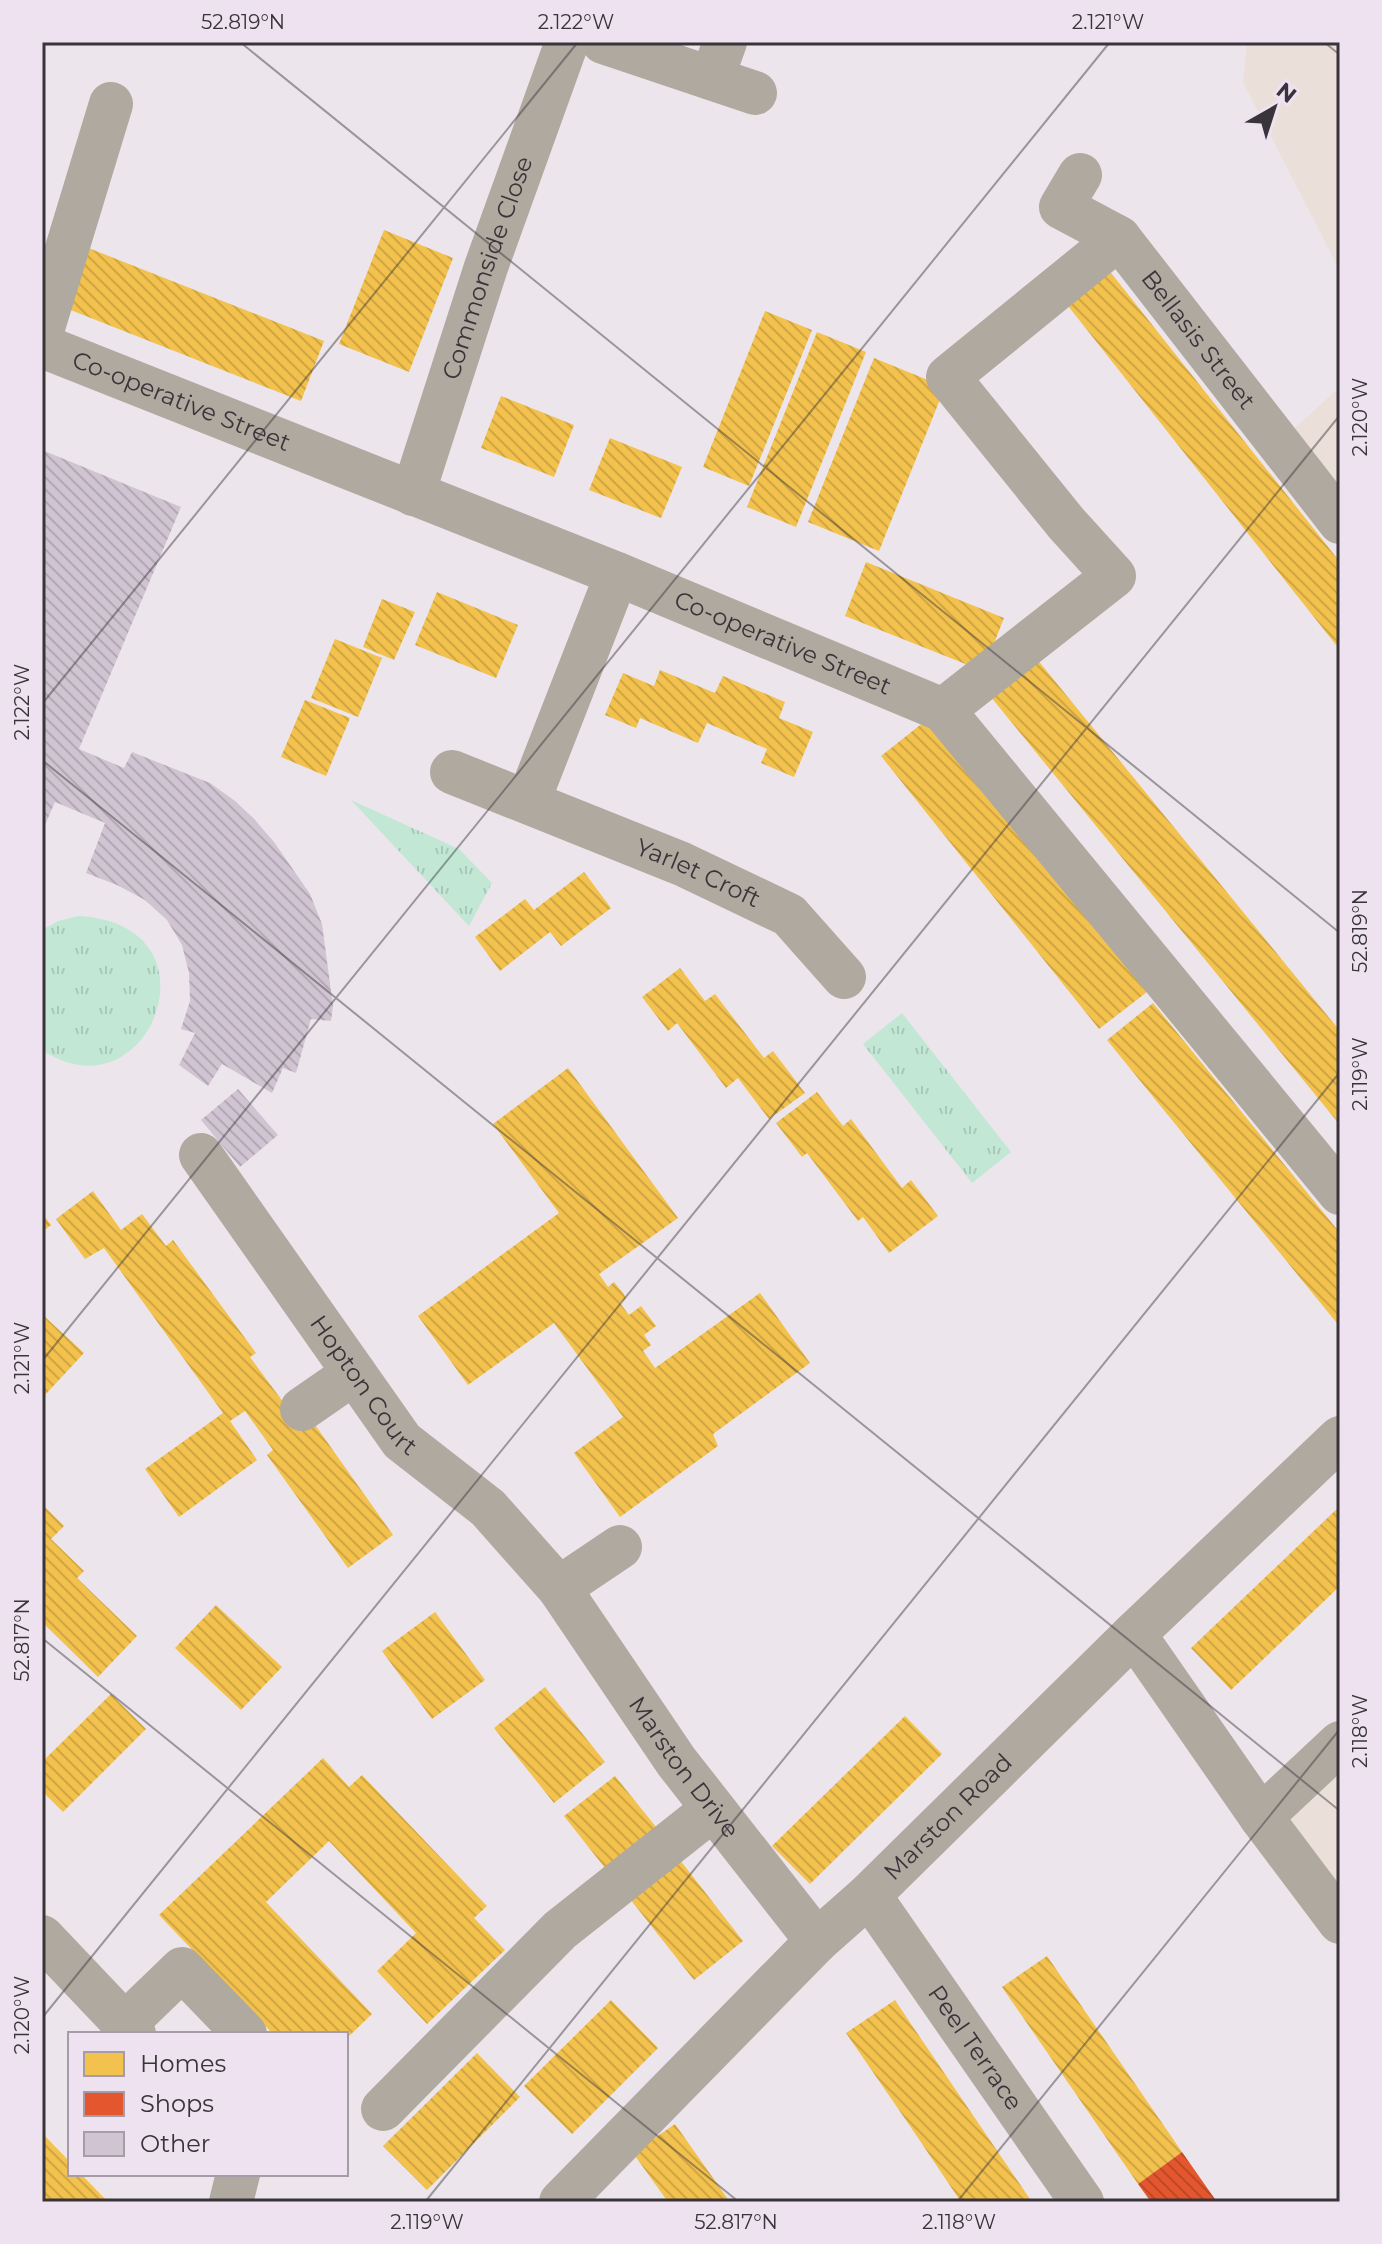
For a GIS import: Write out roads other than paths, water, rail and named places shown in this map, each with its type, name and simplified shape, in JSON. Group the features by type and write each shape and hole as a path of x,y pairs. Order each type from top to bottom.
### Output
{"street":[{"name":"Commonside Close","path":"413,494 486,267 567,42"},
{"path":"603,42 719,60 755,93"},
{"path":"42,331 111,104"},
{"name":"Bellasis Street","path":"1080,175 1061,207 1119,238 1340,522"},
{"path":"943,710 1114,576 1066,523 948,377 1119,238"},
{"name":"Co-operative Street","path":"42,346 617,574 943,710 1333,1169"},
{"path":"528,802 617,574"},
{"name":"Yarlet Croft","path":"452,772 682,864 789,915 844,977"},
{"name":"Hopton Court","path":"201,1155 402,1441 488,1508 559,1588"},
{"path":"302,1409 354,1373"},
{"name":"Marston Road","path":"587,2192 817,1941 869,1895 1134,1634 1340,1438"},
{"path":"559,1588 620,1547"},
{"name":"Marston Drive","path":"559,1588 686,1750 713,1809 817,1941"},
{"path":"1134,1634 1261,1817 1340,1922"},
{"path":"1261,1817 1340,1743"},
{"path":"383,2109 560,1930 713,1809"},
{"name":"Peel Terrace","path":"869,1895 1082,2202"},
{"path":"42,1937 130,2029 182,1969 243,2032"},
{"path":"231,2202 238,2176"}]}
